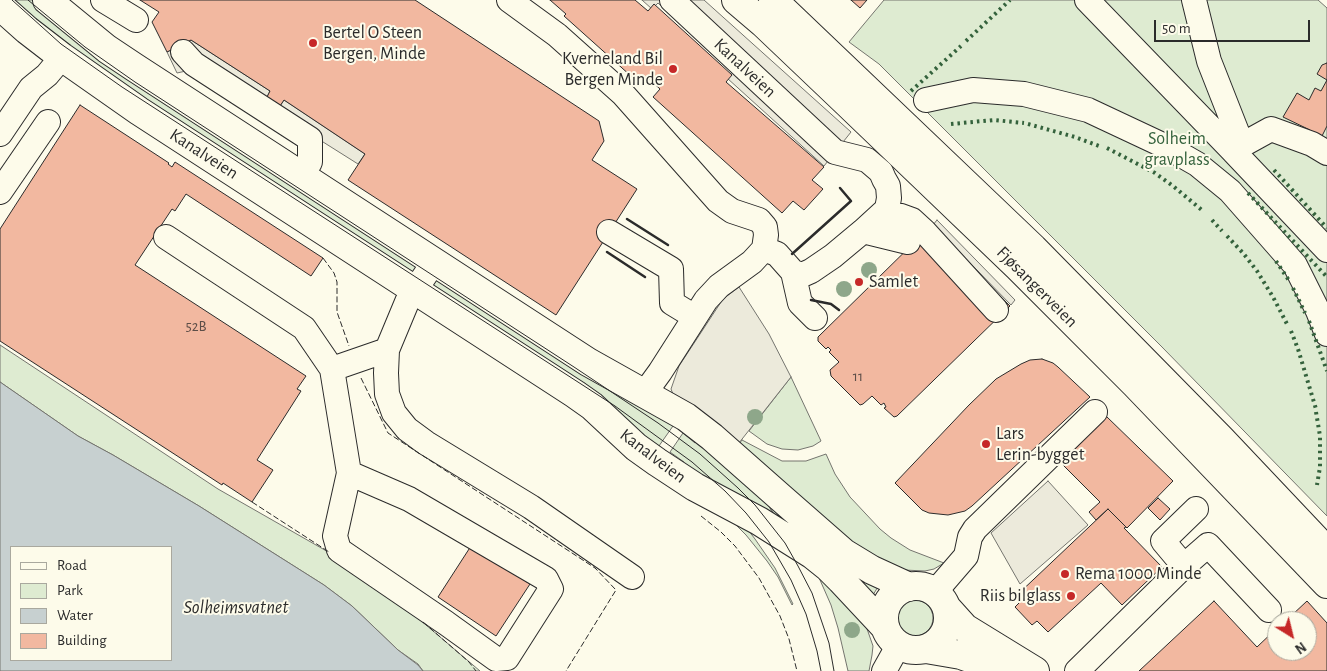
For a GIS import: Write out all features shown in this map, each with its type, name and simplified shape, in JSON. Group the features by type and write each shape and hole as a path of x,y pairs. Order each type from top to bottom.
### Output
{"main road":[{"name":"Kanalveien","path":"47,0 107,49 588,362 686,417 712,437 844,553 872,570 909,586"},
{"name":"Fjøsangerveien","path":"736,0 853,108 1018,267 1135,384 1327,584"},
{"name":"Fjøsangerveien","path":"773,0 1033,248 1221,439 1327,551"},
{"name":"Kanalveien","path":"0,6 62,57 139,112 592,406 636,447 695,487 759,521 813,555 841,580 891,636"},
{"path":"941,600 948,618 947,628 935,644 926,649 907,650 891,636 883,618 888,601 894,594 909,586 927,588 941,600 964,628 1035,671"},
{"path":"926,649 962,655 982,663 1016,671"}],"street":[{"path":"103,0 136,20"},
{"path":"509,0 557,35 623,94 718,201 732,211 759,220 765,227 764,248 752,262 719,286 706,300 644,394"},
{"name":"Kanalveien","path":"672,0 835,152 868,160 881,172 888,186 890,198 886,209 863,232 811,271 802,274 793,272"},
{"path":"1087,0 1241,155 1327,250"},
{"path":"1194,0 1209,61 1241,155"},
{"path":"183,52 194,64 310,139 310,162 302,176"},
{"path":"0,134 31,88 47,75 62,57"},
{"path":"926,100 973,90 1024,94 1088,110 1169,148 1197,164 1230,191 1295,265 1318,311 1327,334"},
{"path":"0,192 48,122"},
{"path":"1230,191 1241,155 1271,129 1312,144 1327,153"},
{"path":"882,214 901,216 912,220 996,310"},
{"path":"609,232 671,269 672,303 695,317"},
{"path":"863,232 908,242"},
{"path":"166,238 304,328 332,369 349,473 335,536 339,550 496,659 507,658 551,589 546,579 409,499 349,473"},
{"path":"764,248 777,254 793,272 800,303 814,318"},
{"path":"434,262 404,310 387,350 387,394 394,413 407,429 426,443 531,507 632,577"},
{"path":"332,369 387,350"},
{"path":"941,600 966,556 970,537 975,529 1096,412"},
{"path":"1184,566 1163,541 1196,510"},
{"path":"1077,671 1184,566 1208,545 1269,610"},
{"path":"884,671 891,636"}],"green space":[{"path":"2,0 39,0 676,419 673,426 654,453 248,175"},
{"name":"Solheim gravplass","path":"884,0 1318,0 1327,8 1327,516 1162,347 879,64 849,42"},
{"name":"Solheimsvatnet","path":"0,345 218,489 365,573 480,671 423,671 418,664 398,650 352,606 324,585 199,506 78,436 0,382"},
{"path":"791,377 821,441 813,446 798,450 782,449 767,444 749,431"},
{"path":"683,433 695,443 701,436 879,585 870,600 776,517 767,503 775,517 680,469 684,462 670,452"},
{"path":"742,440 782,461 806,461 826,454 835,474 850,497 880,529 910,550 944,563 934,569 925,571 904,570 876,564 736,448"},
{"path":"731,520 742,522 755,539 775,568 792,605 778,577 767,561"},
{"path":"813,564 865,623 873,646 869,671 848,671 831,605"},
{"path":"915,600 922,601 928,605 932,611 932,625 928,631 922,635 915,636 908,635 902,631 898,625 897,618 898,611 902,605 908,601"}],"shaded area":[{"path":"642,0 704,0 851,132 824,166 727,78 733,71 658,3 652,9"},
{"path":"191,40 270,91 267,97 280,106 284,100 365,154 358,164 204,67 177,73 167,52"},
{"path":"937,220 1015,300 1011,305 933,225"},
{"path":"739,287 769,334 791,377 735,448 676,402 671,389 679,366 723,299"},
{"path":"1048,481 1088,525 1020,584 991,533"}],"water":[{"name":"Solheimsvatnet","path":"0,382 78,436 199,506 324,585 352,606 423,671 0,671"}],"building":[{"path":"140,0 415,0 599,121 604,141 592,160 637,189 556,315 348,180 365,154 284,100 280,106 267,97 270,91 191,40 167,52 152,22 159,12"},
{"path":"550,0 635,0 648,11 654,4 732,75 726,82 824,167 812,180 823,189 804,210 793,201 782,213 653,97 660,89 648,78 641,85 564,16 566,14"},
{"path":"851,0 867,0 860,8"},
{"path":"1327,63 1327,80 1317,74 1322,65"},
{"path":"1327,80 1327,126 1321,138 1310,130 1283,117 1297,93 1309,100 1315,88 1321,91"},
{"path":"80,105 169,163 172,167 175,162 323,258 311,276 186,194 175,211 172,209 135,265 306,376 297,389 301,391 257,460 273,470 252,502 223,483 222,485 0,341 0,229"},
{"path":"931,226 1010,306 894,417 884,408 886,407 884,403 881,405 872,396 860,405 831,376 830,370 839,362 829,352 831,350 828,347 826,349 818,341 818,337"},
{"name":"Lars Lerin-bygget","path":"1042,359 1053,363 1090,397 965,511 948,515 929,513 922,510 895,483 996,379 1030,360"},
{"path":"1106,416 1173,481 1127,528 1108,509 1096,520 1089,512 1100,502 1061,463"},
{"path":"1158,498 1170,509 1160,520 1148,508"},
{"path":"1108,509 1162,567 1122,605 1101,583 1048,632 1037,621 1032,625 1015,607 1020,602 1015,597"},
{"path":"471,546 530,584 496,636 438,597"},
{"path":"1214,601 1257,647 1267,638 1267,661 1317,661 1317,612 1327,623 1327,671 1139,671"},
{"path":"1307,601 1316,611 1296,611"}],"tram line":[{"path":"12,0 61,44 122,87 615,406 692,462 725,491 746,513 769,542 791,580 806,614 821,671"},
{"path":"28,0 85,47 135,82 574,367 658,423 700,454 755,505 785,543 812,593 829,643 834,671"}],"hedge":[{"path":"966,41 1010,0"},
{"path":"911,91 961,46"},
{"path":"951,124 994,120 1024,123"},
{"path":"1028,124 1099,146"},
{"path":"1107,148 1155,173 1203,211"},
{"path":"1274,170 1327,228"},
{"path":"1248,193 1327,277"},
{"path":"1212,220 1222,231"},
{"path":"1227,236 1257,271 1287,324"},
{"path":"1276,261 1290,282"},
{"path":"1293,288 1305,313"},
{"path":"1309,321 1327,371"},
{"path":"1291,331 1316,409"},
{"path":"1316,412 1320,436 1320,467 1317,485"}],"fence":[{"path":"323,258 334,273 337,282 337,312 349,346"},
{"path":"361,378 388,433 595,568 616,590 566,671"},
{"path":"252,502 329,552"},
{"path":"701,516 735,546 759,578 780,616 789,639 797,671"},
{"path":"423,622 469,662 476,671"}],"wall":[{"path":"792,254 851,201 840,188"},
{"path":"627,219 668,245"},
{"path":"607,252 645,277"},
{"path":"811,300 831,304 839,310"}],"place":[{"name":"Bertel O Steen Bergen, Minde","path":"313,43"},
{"name":"Kverneland Bil Bergen Minde","path":"673,69"},
{"name":"Samlet","path":"859,282"},
{"name":"Lars Lerin-bygget","path":"986,444"},
{"name":"Rema 1000 Minde","path":"1065,574"},
{"name":"Riis bilglass","path":"1071,596"}]}
